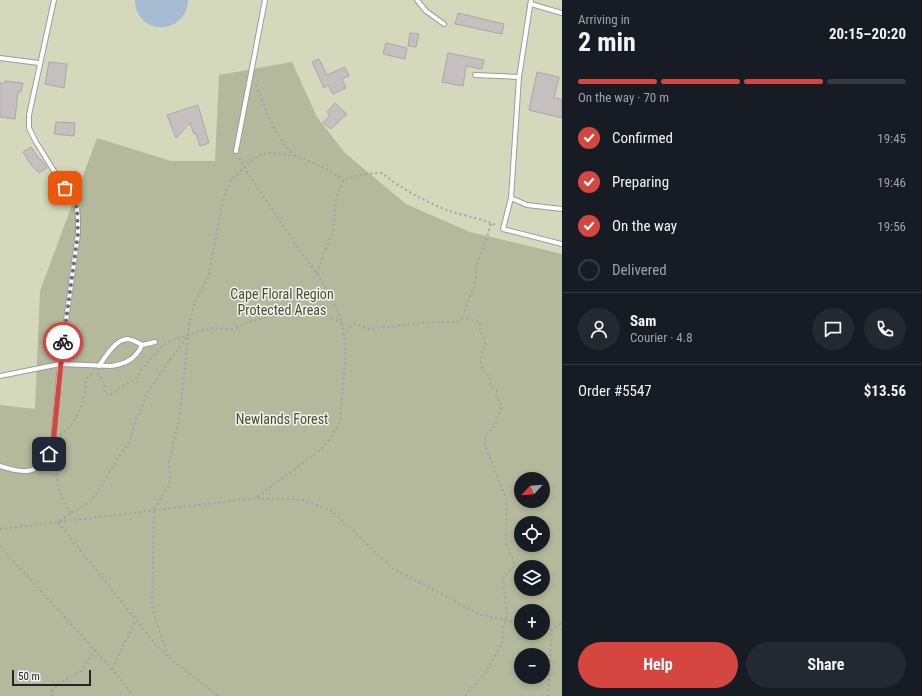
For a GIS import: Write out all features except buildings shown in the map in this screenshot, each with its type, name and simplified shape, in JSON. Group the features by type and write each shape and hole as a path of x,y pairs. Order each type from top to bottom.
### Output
{"lane":[{"path":"0,466 22,471 34,470 42,464 49,454 53,444 60,364 78,234 77,208 36,142 29,128 29,115 39,63 54,0"},
{"path":"236,151 265,0"},
{"path":"417,0 426,11 444,24"},
{"path":"562,13 531,2 519,77 511,198 503,229 562,244"},
{"path":"0,58 39,63"},
{"path":"475,75 519,77"},
{"path":"511,198 528,205 562,209"},
{"path":"99,366 104,358 119,342 126,339 142,345 155,342"},
{"path":"0,376 60,364 111,366 126,362 134,357 139,352 142,345"}],"path":[{"path":"251,72 274,127 285,146 296,156"},
{"path":"236,151 244,167 302,254 317,273 336,308 342,323 346,351 340,421 332,436 322,449 256,498"},
{"path":"168,657 152,605 154,510 170,484 169,462 180,414 189,324 196,299 208,278 225,194 231,180 244,167 262,154 276,153 296,156 331,171 344,180"},
{"path":"317,273 333,230 336,198 344,180 363,174 382,173 391,181 447,210 491,223 503,229"},
{"path":"343,335 355,324 370,329 422,323 456,322 462,320 469,297 475,287 476,266 486,241 491,223"},
{"path":"59,436 69,428 84,402 86,379 95,372 105,383 104,392 110,396 119,388 137,378 141,370 160,348 168,342 214,328 233,330 252,321 296,310 317,310 342,323"},
{"path":"464,315 468,319 480,322 480,331 484,337 485,344 482,352 482,370 489,375 491,386 496,391 496,397 502,406 494,427 487,432 485,436 485,445 507,501 506,544 515,565 503,578 506,594 507,616 503,628 502,644 487,670 465,696"},
{"path":"58,522 92,500 130,440 135,422 149,390 188,335"},
{"path":"57,450 55,465 57,484 64,504 71,513"},
{"path":"0,529 256,498 304,500 332,511 392,568 481,615 514,622"},
{"path":"58,522 156,645 168,657 218,696"},
{"path":"0,546 112,669 130,692 131,696"},
{"path":"112,669 136,620"},
{"path":"548,696 552,630 562,623"},
{"path":"52,696 51,691 64,680 80,672 95,650"}],"green space":[{"name":"Newlands Forest","path":"0,0 562,0 562,696 0,696"},
{"name":"Newlands Forest","path":"292,62 317,117 345,153 406,204 470,232 562,254 562,696 0,696 0,405 35,409 40,291 97,138 171,161 215,161 219,75"}],"water":[{"path":"135,0 188,1 185,13 178,21 170,26 160,27 151,25 143,20 137,12"}],"way so far":[{"path":"63,342 78,234 77,208 65,188"}],"route":[{"path":"49,454 53,444 63,342"}],"park label":[{"name":"Cape Floral Region Protected Areas","path":"282,302"}]}
